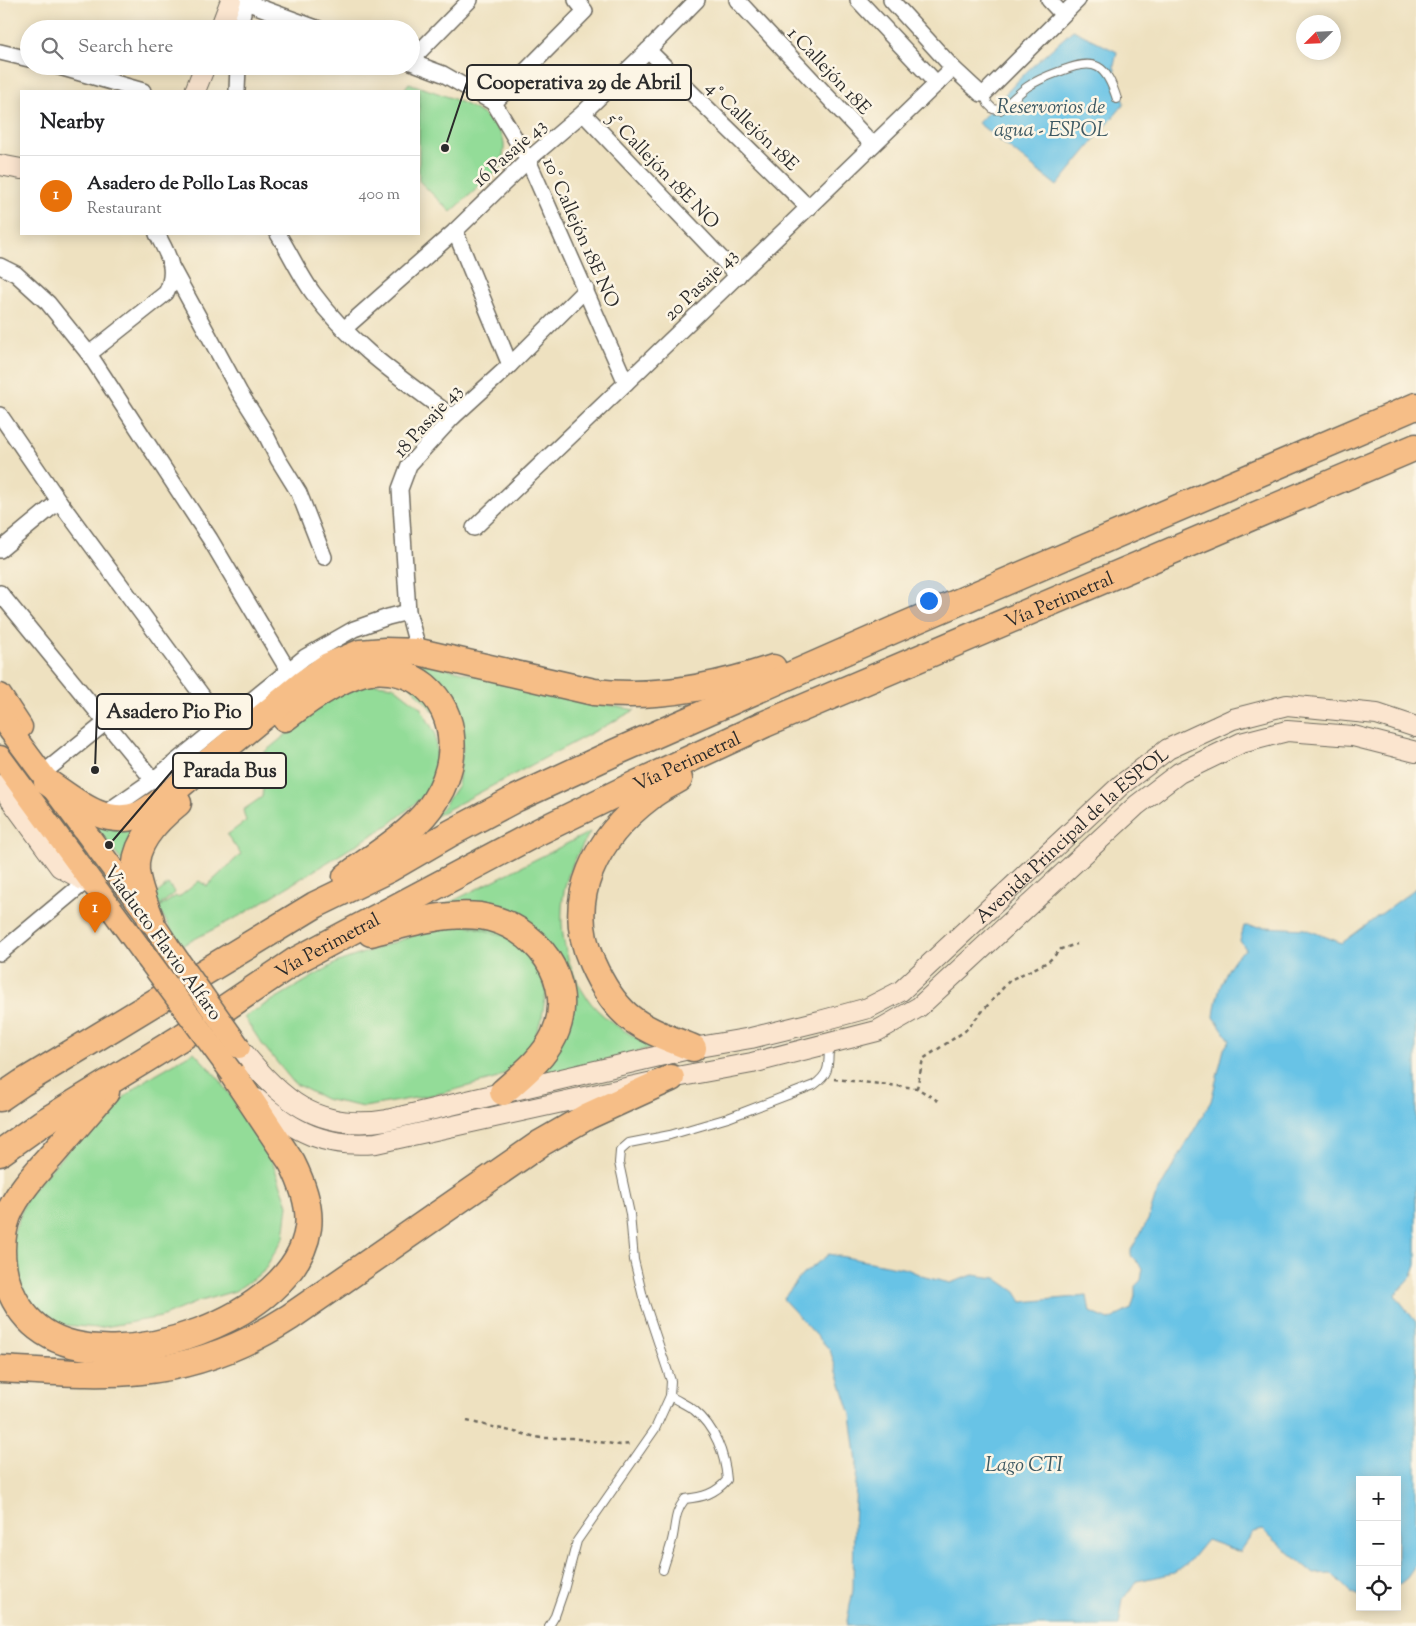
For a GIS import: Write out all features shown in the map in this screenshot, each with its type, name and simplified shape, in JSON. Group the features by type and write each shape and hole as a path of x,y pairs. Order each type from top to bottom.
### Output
{"highway":[{"name":"Vía Perimetral","path":"0,1098 316,905 389,869 517,798 616,752 905,625 1416,406"},
{"name":"Vía Perimetral","path":"0,1153 42,1123 182,1037 295,961 547,828 765,724 1416,447"},
{"path":"42,774 89,810 102,816 125,818 140,814 156,805 293,691 328,666 350,656 369,652 419,652 594,692 617,695 640,694 710,685 737,679 905,625"},
{"path":"151,920 138,881 136,860 147,835 168,811 291,714 333,686 370,671 392,672 414,678 429,690 442,706 448,720 451,732 452,755 447,777 435,801 423,816 348,876 316,905"},
{"path":"693,1048 639,1023 628,1015 611,996 597,974 586,947 581,922 582,897 594,861 609,838 629,816 650,797 765,724"},
{"path":"295,961 370,933 446,917 473,916 492,919 512,926 522,932 546,956 556,975 560,996 560,1016 554,1035 542,1054 528,1070 503,1092"},
{"path":"124,1072 26,1185 7,1217 2,1237 3,1271 9,1289 20,1308 35,1326 45,1333 70,1343 84,1346 113,1348 146,1345 178,1338 211,1326 253,1305 279,1283 295,1262 305,1242 308,1230 308,1210 303,1189 292,1163 232,1073"},
{"path":"0,1369 98,1373 143,1371 210,1357 246,1342 298,1311 541,1142 588,1116 672,1078"}],"main road":[{"path":"226,20 238,1"},
{"path":"195,90 201,75"},
{"path":"0,165 20,169"},
{"path":"0,695 34,748 42,774"},
{"name":"Avenida Principal de la ESPOL","path":"239,1047 268,1080 295,1104 319,1116 345,1123 364,1123 386,1120 693,1048 751,1038 868,1008 901,991 1062,838 1121,785 1168,749 1233,719 1287,705 1376,714 1416,728"},
{"name":"Viaducto Flavio Alfaro","path":"0,717 151,920 239,1047"},
{"name":"Avenida Principal de la ESPOL","path":"232,1073 256,1098 289,1125 320,1139 353,1145 387,1141 672,1078 752,1063 877,1031 920,1007 1138,805 1179,773 1241,743 1288,731 1353,736 1416,752"},
{"name":"Viaducto Flavio Alfaro","path":"0,757 90,884 232,1073"},
{"path":"0,785 60,868 90,884"},
{"path":"1062,838 1080,859"},
{"path":"820,1021 830,1043"},
{"path":"722,1044 730,1049 733,1056 728,1067"}],"street":[{"path":"420,52 470,0"},
{"name":"16 Pasaje 43","path":"344,329 455,230 528,160 583,113 697,0"},
{"name":"1 Callejón 18E","path":"738,0 873,145"},
{"path":"858,0 937,84"},
{"path":"891,0 953,68 981,94 984,94 1078,0"},
{"path":"1049,0 1062,14"},
{"path":"239,20 238,1 293,20"},
{"path":"494,103 585,11 580,5"},
{"name":"4° Callejón 18E","path":"648,50 809,208"},
{"path":"0,52 20,57"},
{"name":"10° Callejón 18E NO","path":"420,65 444,74 494,103 528,160 626,383"},
{"name":"20 Pasaje 43","path":"474,528 953,68"},
{"path":"87,75 140,90"},
{"path":"237,90 238,75"},
{"name":"5° Callejón 18E NO","path":"583,113 738,276"},
{"path":"455,230 510,364"},
{"path":"158,235 172,268 240,394 264,431 278,459 299,493 324,558"},
{"path":"279,235 313,292 344,329 370,355 453,417"},
{"path":"0,266 16,274 48,303 89,354 210,539 288,670"},
{"path":"89,354 166,293 171,282 172,268"},
{"name":"18 Pasaje 43","path":"419,652 408,612 400,489 409,465 453,417 586,289"},
{"path":"0,415 58,500 223,724"},
{"path":"0,550 58,500"},
{"path":"0,593 153,780"},
{"path":"102,816 153,780 319,647 354,629 388,616 408,612"},
{"path":"42,774 105,723"},
{"path":"0,953 90,884"}],"lane":[{"path":"984,94 988,104 993,109 1000,110 1027,87 1048,76 1079,64 1094,64 1106,72 1117,99"},
{"path":"548,1626 555,1616 564,1590 577,1541 655,1429 670,1396 671,1381 643,1297 634,1260 630,1214 619,1163 620,1151 629,1143 670,1135 728,1118 814,1086 824,1078 827,1070 830,1043"},
{"path":"663,1570 673,1536 677,1511 682,1503 686,1499 699,1498 719,1490 727,1480 726,1466 721,1449 710,1427 694,1410 670,1396"}],"path":[{"path":"917,1088 923,1059 965,1031 1010,980 1048,962 1061,949 1077,944"},
{"path":"824,1078 917,1088 938,1101"},
{"path":"467,1420 541,1438 572,1438 620,1445 644,1443"}],"green space":[{"path":"409,83 463,103 488,118 497,128 503,139 502,166 451,212 420,182 420,90 404,90"},
{"path":"388,660 417,660 529,690 635,710 430,819 443,807 458,785 463,745"},
{"path":"367,683 393,686 420,707 435,733 438,765 430,791 390,824 243,914 181,946 158,908 176,896 178,898 199,881 207,886 241,854 227,835 246,821 243,810 262,797 263,789 277,778 261,755 343,688"},
{"path":"148,816 127,868 92,823"},
{"path":"590,832 576,857 564,889 562,923 568,958 581,989 597,1010 620,1028 653,1047 536,1079 554,1052 551,954 433,911"},
{"path":"168,884 175,893 160,905 153,897"},
{"path":"463,924 519,940 540,965 546,992 542,1017 534,1039 521,1061 498,1078 443,1093 364,1107 325,1099 294,1083 262,1044 244,1017 338,962 418,934"},
{"path":"194,1052 220,1080 262,1142 272,1161 288,1205 284,1237 263,1272 235,1291 197,1302 161,1317 98,1328 34,1320 8,1249 27,1196 93,1122 147,1079"}],"water":[{"name":"Reservorios de agua - ESPOL","path":"1073,30 1117,52 1114,66 1124,104 1057,186 978,123 1027,71"},
{"name":"Lago CTI","path":"1416,888 1416,1265 1412,1276 1395,1295 1416,1322 1416,1565 1407,1578 1401,1583 1401,1476 1356,1476 1356,1595 1351,1593 1331,1573 1314,1574 1263,1530 1254,1532 1240,1552 1207,1540 1188,1563 1174,1573 1137,1581 1123,1599 1119,1626 846,1626 853,1590 857,1463 851,1415 830,1350 783,1299 802,1275 829,1254 907,1269 925,1277 950,1283 973,1275 996,1278 1016,1292 1022,1302 1087,1296 1090,1312 1109,1320 1131,1309 1135,1296 1135,1286 1141,1280 1143,1268 1131,1256 1131,1250 1148,1220 1155,1197 1211,1101 1224,1049 1230,1040 1214,1017 1218,994 1226,973 1235,958 1246,949 1240,941 1244,926 1305,929 1342,943"}],"place":[{"name":"Cooperativa 29 de Abril","path":"445,148"},
{"name":"Asadero Pio Pio","path":"95,770"},
{"name":"Parada Bus","path":"109,845"},
{"name":"Asadero de Pollo Las Rocas","path":"95,933"}]}
